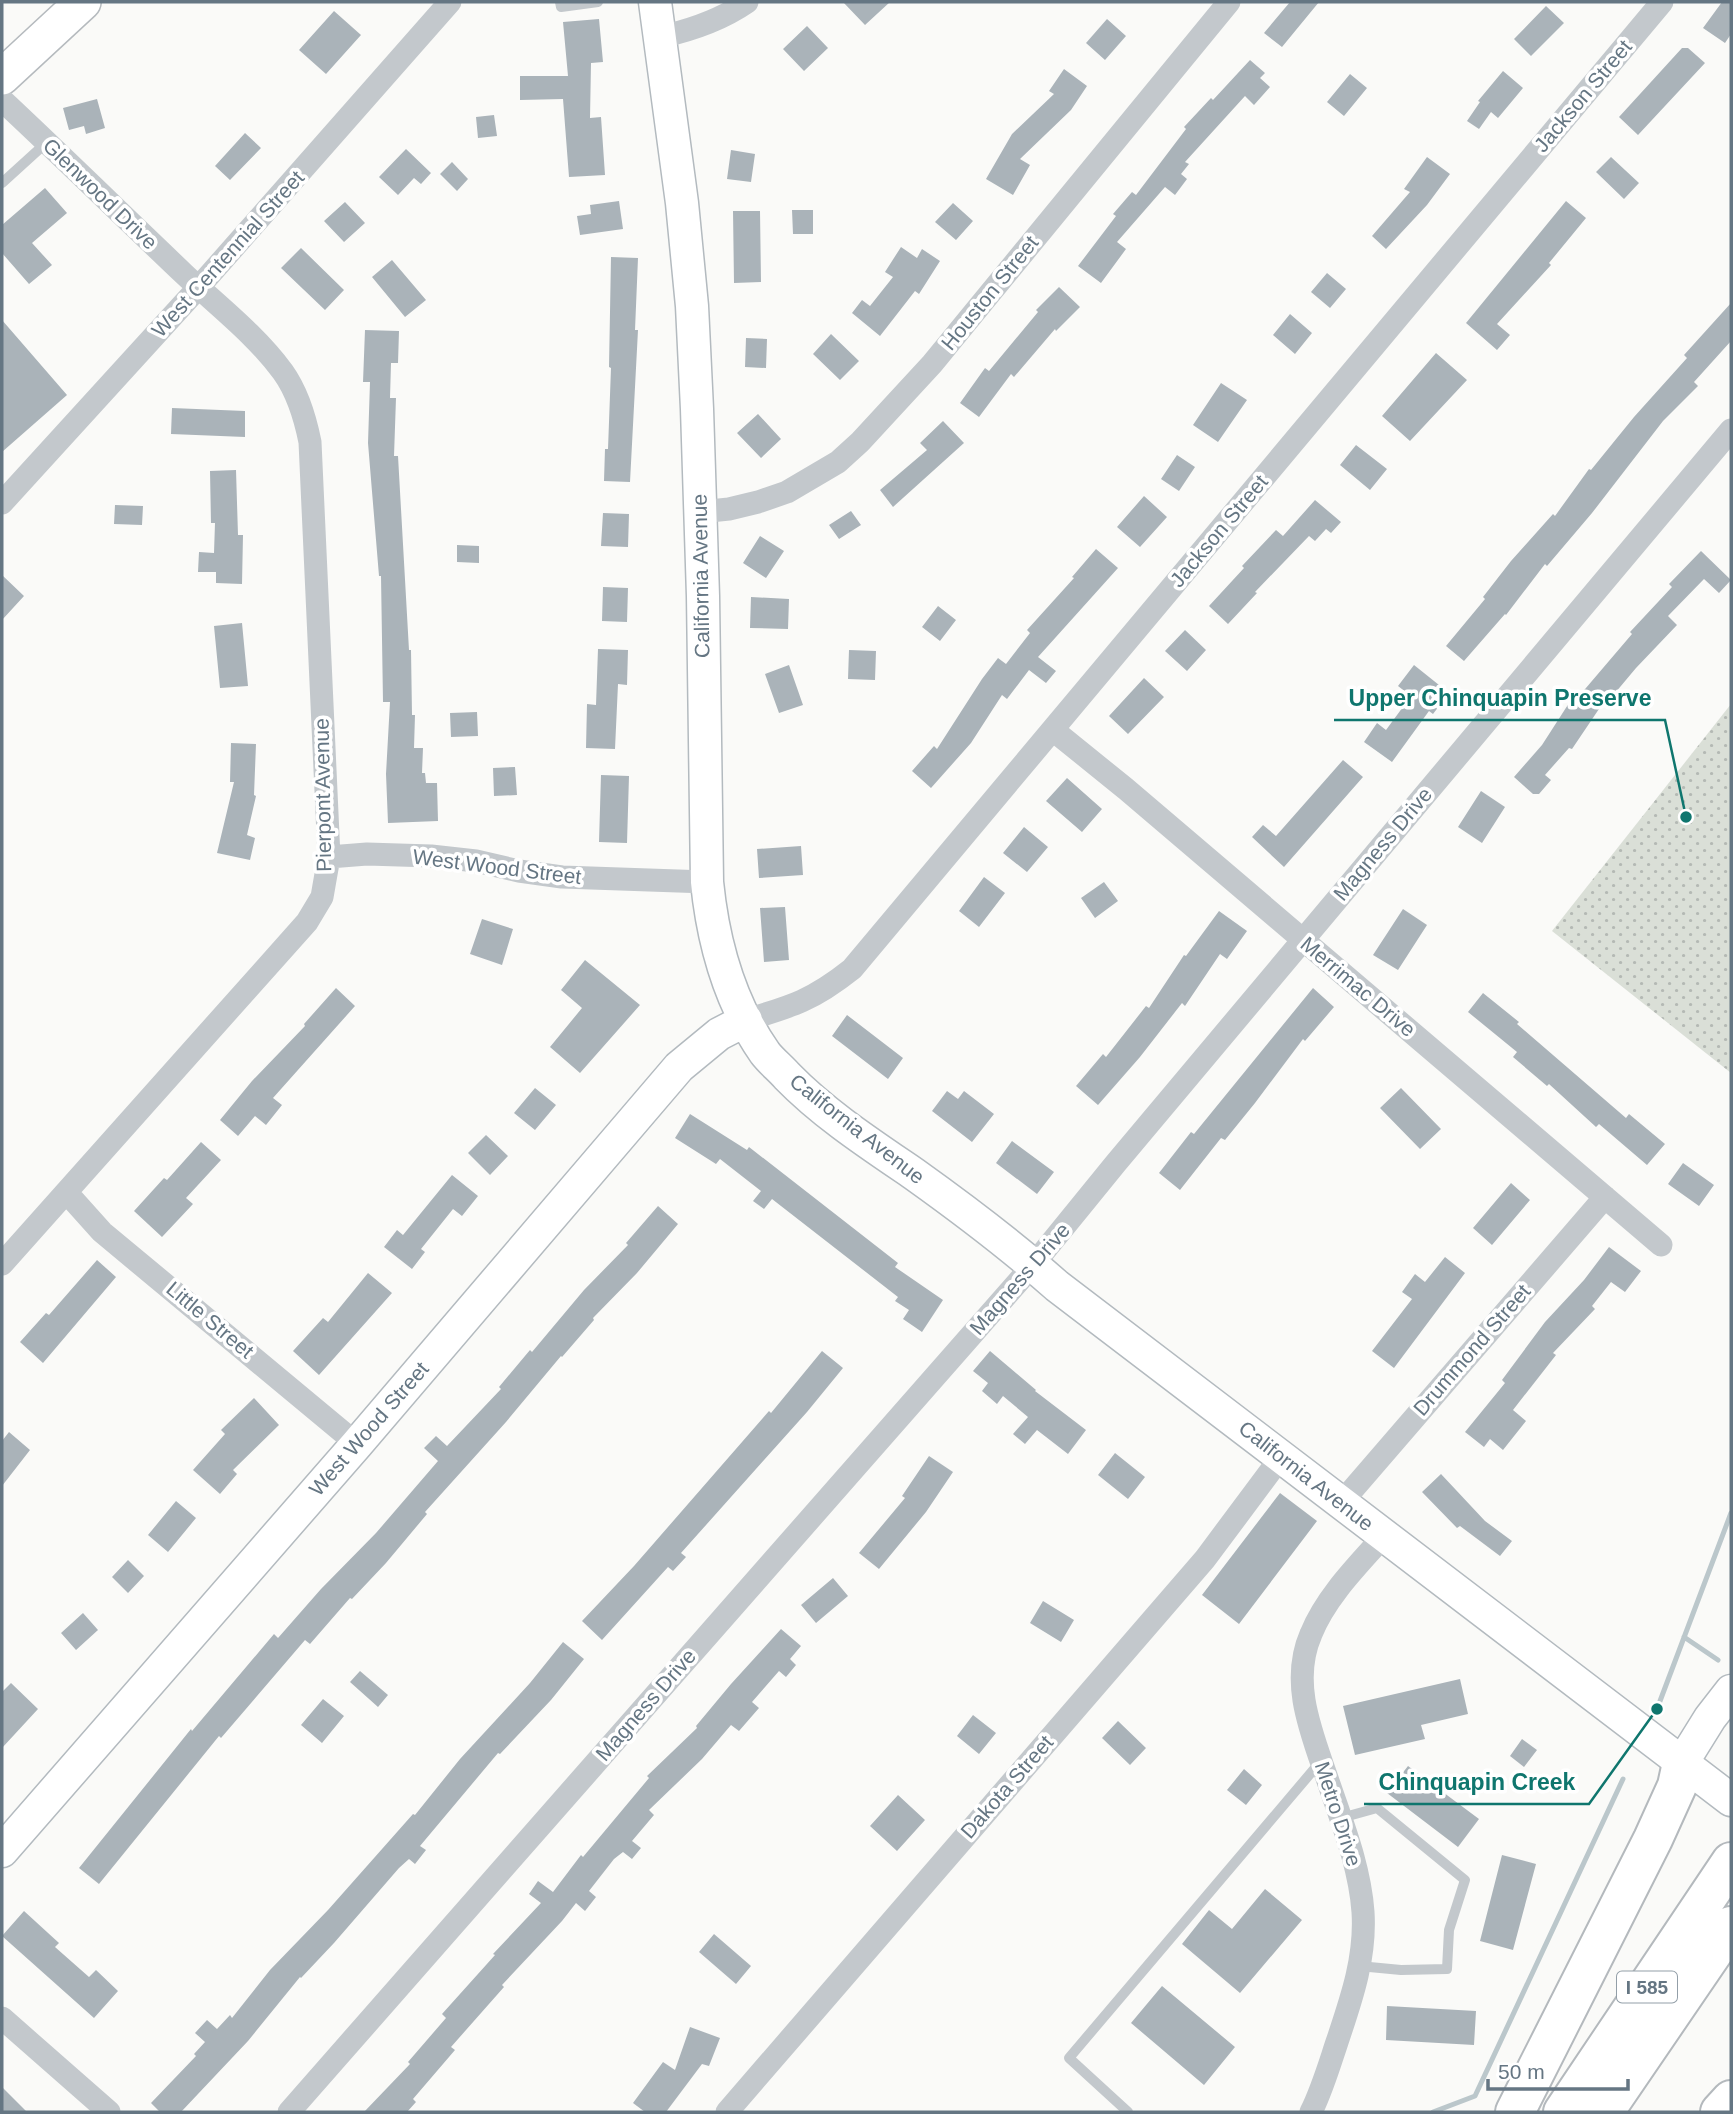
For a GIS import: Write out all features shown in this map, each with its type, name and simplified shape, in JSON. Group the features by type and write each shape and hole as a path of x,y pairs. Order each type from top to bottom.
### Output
{"highway":[{"path":"1515,2112 1677,1786 1690,1768"},
{"name":"I 585","path":"1563,2112 1731,1863"},
{"name":"I 585","path":"1604,2112 1731,1926"},
{"path":"1720,2112 1731,2100"}],"main road":[{"path":"2,77 83,2"},
{"name":"California Avenue","path":"655,2 682,203 692,306 707,882 718,949 746,1020 766,1054 798,1087 858,1135 961,1208 1057,1286 1731,1800"},
{"name":"West Wood Street","path":"2,1851 357,1444 679,1068 719,1034 746,1020"},
{"path":"1690,1768 1710,1718 1731,1691"}],"street":[{"name":"West Centennial Street","path":"2,503 198,288 450,2"},
{"path":"660,37 699,27 747,2"},
{"name":"Houston Street","path":"699,512 729,509 787,492 838,462 860,442 932,364 1229,2"},
{"name":"Jackson Street","path":"746,1020 814,997 852,968 1662,2"},
{"name":"Glenwood Drive","path":"2,100 198,288"},
{"name":"Pierpont Avenue","path":"2,1264 307,922 322,898 329,857 310,442 296,394 276,364 255,338 198,288"},
{"name":"Magness Drive","path":"289,2112 1033,1265 1731,430"},
{"name":"Merrimac Drive","path":"1053,730 1661,1245"},
{"name":"West Wood Street","path":"329,857 367,854 432,856 562,877 707,882"},
{"name":"Little Street","path":"67,1193 102,1232 357,1444"},
{"name":"Drummond Street","path":"1341,1503 1605,1197"},
{"name":"Dakota Street","path":"727,2112 1205,1559 1281,1457"},
{"name":"Metro Drive","path":"1311,2112 1351,1999 1362,1951 1358,1877 1307,1718 1301,1690 1303,1662 1307,1644 1324,1610 1352,1572 1384,1536"},
{"path":"2,2018 109,2112"}],"lane":[{"path":"560,2 561,8 598,2"},
{"path":"2,183 46,143"},
{"path":"1128,2112 1069,2058 1321,1761"},
{"path":"1341,1818 1377,1808 1465,1880 1449,1930 1447,1969 1401,1970 1359,1966"}],"shaded area":[{"path":"1731,704 1731,1073 1552,931"}],"building":[{"path":"843,2 890,2 865,25"},
{"path":"1290,2 1319,2 1282,47 1264,33"},
{"path":"1722,2 1731,2 1731,34 1725,43 1703,28"},
{"path":"1546,6 1564,23 1531,56 1514,39"},
{"path":"334,11 361,35 326,74 299,50"},
{"path":"599,19 603,62 591,63 590,118 601,117 605,175 569,177 563,99 520,100 520,76 568,76 563,22"},
{"path":"1107,19 1126,36 1105,60 1086,43"},
{"path":"807,26 828,48 804,71 783,49"},
{"path":"1682,48 1688,48 1705,63 1638,135 1619,117"},
{"path":"1250,60 1265,73 1260,78 1270,87 1254,105 1245,96 1185,162 1189,164 1181,174 1187,179 1175,195 1165,187 1117,242 1126,249 1101,283 1078,266 1116,216 1113,214 1132,192 1136,195 1186,129 1184,127"},
{"path":"1064,69 1087,86 1071,110 1020,159 1030,165 1013,195 986,179 1012,134 1054,94 1049,91"},
{"path":"1503,71 1523,88 1498,118 1491,112 1479,129 1467,121 1480,102 1478,101"},
{"path":"1350,74 1367,88 1344,116 1327,102"},
{"path":"97,99 105,128 86,134 84,126 69,130 63,108"},
{"path":"494,115 497,136 478,138 476,117"},
{"path":"245,133 261,148 230,180 215,166"},
{"path":"406,149 431,173 421,184 414,178 398,195 379,177"},
{"path":"731,150 755,154 751,182 727,179"},
{"path":"1427,157 1450,174 1427,205 1386,249 1372,236 1410,192 1404,189"},
{"path":"1611,157 1639,183 1624,199 1596,172"},
{"path":"452,162 468,179 457,191 440,174"},
{"path":"45,188 67,213 32,243 52,265 29,284 2,253 2,225"},
{"path":"619,201 623,229 580,235 577,216 591,214 590,205"},
{"path":"1566,201 1586,218 1549,263 1551,265 1497,324 1510,335 1497,350 1466,323"},
{"path":"345,202 365,223 344,242 324,221"},
{"path":"953,203 973,221 956,240 935,222"},
{"path":"792,210 813,210 813,234 793,234"},
{"path":"733,211 760,211 761,282 734,283"},
{"path":"901,247 917,258 922,249 940,261 919,294 915,291 880,336 852,313 862,300 870,306 893,277 885,272"},
{"path":"301,248 344,290 325,310 281,268"},
{"path":"611,257 638,258 635,330 638,330 630,482 604,481 611,368"},
{"path":"392,260 426,300 405,317 372,277"},
{"path":"1327,273 1346,289 1330,308 1311,292"},
{"path":"1059,287 1080,307 1056,331 1055,329 1014,377 1011,374 979,417 960,403 985,368 989,371 1038,312 1036,310"},
{"path":"1731,303 1731,341 1694,382 1698,386 1663,421 1592,513 1547,566 1545,564 1506,615 1464,661 1446,646 1485,599 1483,597 1511,561 1553,514 1555,516 1589,469 1591,470 1687,358 1684,355"},
{"path":"1290,314 1312,333 1295,354 1273,335"},
{"path":"2,320 67,395 2,452"},
{"path":"365,330 399,331 398,363 391,363 390,398 396,398 394,456 398,456 411,650 412,715 415,715 414,748 423,748 422,773 425,773 426,783 437,783 438,821 388,823 386,774 390,702 383,702 381,576 368,443 370,382 363,382"},
{"path":"831,334 859,361 840,380 813,354"},
{"path":"746,338 767,339 766,368 745,367"},
{"path":"1436,353 1467,380 1410,441 1382,416"},
{"path":"1221,383 1247,400 1218,442 1193,425"},
{"path":"172,408 245,411 245,437 171,434"},
{"path":"758,414 781,439 761,458 737,433"},
{"path":"943,421 964,443 893,507 880,490 927,450 920,443"},
{"path":"1356,445 1387,469 1370,490 1340,465"},
{"path":"1177,455 1195,467 1179,491 1161,479"},
{"path":"236,470 238,535 243,535 242,584 216,583 216,572 198,572 199,552 214,553 215,523 211,523 210,471"},
{"path":"1144,496 1167,517 1140,547 1117,527"},
{"path":"1315,500 1341,522 1331,533 1326,529 1315,541 1309,536 1228,624 1209,606 1276,530 1283,536"},
{"path":"115,505 143,506 142,525 114,524"},
{"path":"851,511 861,525 839,539 829,525"},
{"path":"603,513 629,514 628,547 601,546"},
{"path":"760,536 784,551 766,578 743,563"},
{"path":"457,545 479,546 479,563 457,562"},
{"path":"1096,549 1118,568 1038,657 1056,671 1046,683 1029,670 1007,699 1002,695 971,743 931,788 912,771 934,746 937,749 998,658 1006,664 1030,633 1027,630"},
{"path":"1701,551 1731,580 1719,593 1704,579 1668,616 1677,625 1605,705 1603,703 1572,749 1569,748 1545,775 1551,780 1539,794 1533,794 1514,777 1542,745 1571,700 1574,702 1632,634 1630,632 1672,587 1669,584"},
{"path":"2,575 24,596 2,620"},
{"path":"603,587 628,588 627,622 602,621"},
{"path":"751,597 789,599 788,629 750,628"},
{"path":"938,606 956,620 940,641 922,627"},
{"path":"242,623 248,686 220,688 214,626"},
{"path":"1185,630 1206,650 1187,671 1165,651"},
{"path":"598,649 628,650 627,685 618,684 615,749 586,748 587,704 596,705"},
{"path":"849,650 876,651 875,680 848,679"},
{"path":"789,665 803,705 779,713 765,674"},
{"path":"1414,665 1449,693 1433,714 1429,711 1392,762 1364,742 1377,723 1386,730 1411,696 1398,686"},
{"path":"1144,678 1164,697 1128,734 1109,716"},
{"path":"477,712 478,736 451,737 450,713"},
{"path":"231,743 256,744 256,796 247,835 255,838 250,860 217,853 234,782 230,782"},
{"path":"1343,760 1363,777 1284,867 1252,837 1263,825 1276,836"},
{"path":"515,767 517,795 494,796 493,768"},
{"path":"601,775 629,776 627,843 599,842"},
{"path":"1067,778 1102,809 1082,832 1046,801"},
{"path":"1481,791 1505,807 1482,843 1458,827"},
{"path":"1024,827 1048,847 1027,872 1003,853"},
{"path":"801,846 803,875 759,878 757,849"},
{"path":"984,877 1005,893 979,927 959,911"},
{"path":"1104,882 1118,901 1095,918 1081,898"},
{"path":"785,907 789,960 764,962 760,908"},
{"path":"1403,909 1427,925 1398,970 1373,955"},
{"path":"1219,911 1247,931 1227,959 1220,954 1185,1006 1182,1003 1098,1105 1076,1086 1103,1054 1106,1057 1146,1006 1149,1008 1184,955 1186,956"},
{"path":"482,919 513,929 502,965 470,954"},
{"path":"585,960 640,1005 580,1073 550,1047 582,1008 561,990"},
{"path":"336,988 355,1006 273,1098 282,1105 266,1125 255,1116 238,1136 220,1120"},
{"path":"1313,988 1334,1007 1305,1041 1303,1039 1225,1140 1221,1138 1180,1190 1159,1173"},
{"path":"1483,993 1626,1118 1629,1114 1665,1144 1647,1165 1599,1124 1596,1127 1549,1084 1547,1086 1513,1057 1517,1052 1468,1012"},
{"path":"847,1015 903,1058 888,1079 832,1036"},
{"path":"535,1088 556,1105 535,1130 514,1113"},
{"path":"1401,1088 1441,1129 1420,1149 1380,1108"},
{"path":"947,1091 958,1099 964,1091 994,1114 972,1142 932,1111"},
{"path":"690,1114 747,1150 749,1147 898,1263 895,1267 943,1300 922,1332 903,1319 909,1310 895,1301 898,1297 772,1199 764,1209 753,1201 761,1191 720,1159 716,1164 675,1138"},
{"path":"486,1135 508,1156 490,1175 468,1153"},
{"path":"1012,1141 1054,1172 1037,1194 996,1163"},
{"path":"201,1142 221,1160 186,1198 193,1204 162,1237 134,1211"},
{"path":"1683,1163 1714,1185 1699,1206 1668,1184"},
{"path":"452,1175 478,1196 462,1216 453,1209 421,1249 425,1252 412,1269 384,1247 397,1230 403,1235"},
{"path":"1511,1183 1530,1200 1492,1245 1473,1228"},
{"path":"658,1206 678,1224 425,1512 427,1514 386,1563 352,1599 350,1598 310,1644 305,1640 221,1738 219,1736 99,1884 79,1868 191,1729 192,1731 274,1634 278,1638 376,1533 438,1461 424,1448 436,1436 447,1446 501,1389 499,1387 530,1350 532,1352 584,1290 628,1245 626,1243"},
{"path":"1609,1247 1641,1271 1625,1292 1611,1282 1592,1306 1595,1309 1553,1353 1556,1355 1513,1410 1526,1421 1503,1450 1490,1439 1484,1447 1465,1432 1505,1383 1502,1380 1545,1322 1584,1280"},
{"path":"1445,1257 1465,1273 1394,1368 1372,1351 1412,1299 1402,1292 1415,1274 1425,1282"},
{"path":"97,1260 116,1277 43,1363 20,1342 46,1313 49,1315"},
{"path":"368,1273 392,1293 319,1375 293,1351 323,1318 328,1322"},
{"path":"822,1351 843,1368 681,1553 686,1557 673,1571 668,1567 602,1640 582,1621 634,1566 769,1411 771,1413"},
{"path":"990,1351 1035,1391 1086,1430 1068,1454 1037,1430 1025,1444 1013,1434 1028,1417 1003,1396 997,1404 982,1391 988,1383 973,1371"},
{"path":"254,1398 279,1425 233,1470 237,1474 220,1494 193,1470 225,1434 221,1430"},
{"path":"9,1432 30,1450 2,1486 2,1441"},
{"path":"1115,1453 1145,1477 1128,1499 1098,1475"},
{"path":"929,1456 953,1472 926,1512 879,1569 859,1553 905,1498 902,1496"},
{"path":"1441,1474 1485,1521 1512,1541 1500,1556 1460,1526 1457,1528 1422,1492"},
{"path":"1280,1493 1317,1521 1239,1624 1202,1595"},
{"path":"176,1501 196,1518 168,1552 148,1535"},
{"path":"128,1560 144,1576 128,1593 112,1577"},
{"path":"833,1578 848,1596 816,1623 801,1605"},
{"path":"1043,1601 1074,1620 1061,1642 1030,1623"},
{"path":"83,1613 98,1630 76,1650 61,1633"},
{"path":"781,1629 801,1646 790,1659 796,1665 786,1677 779,1671 752,1702 759,1708 739,1731 731,1725 702,1759 649,1810 654,1815 632,1841 641,1848 632,1859 623,1852 614,1859 589,1891 596,1897 585,1911 576,1903 502,1985 504,1987 451,2047 455,2050 413,2099 416,2102 407,2112 364,2112 410,2064 408,2062 446,2018 442,2014 541,1903 529,1894 538,1881 553,1892 581,1855 583,1857 649,1778 647,1776 697,1728 731,1684"},
{"path":"563,1642 584,1659 551,1700 500,1754 498,1753 420,1846 426,1850 415,1864 409,1859 399,1868 334,1943 300,1977 248,2041 181,2112 160,2112 151,2103 196,2056 194,2054 205,2042 195,2033 207,2020 217,2029 230,2015 232,2018 270,1970 328,1910 413,1814 415,1815 460,1759 530,1683"},
{"path":"360,1671 388,1695 378,1707 350,1682"},
{"path":"1460,1679 1468,1714 1421,1725 1425,1739 1355,1755 1343,1706"},
{"path":"11,1683 38,1709 2,1748 2,1692"},
{"path":"323,1699 344,1716 322,1743 301,1725"},
{"path":"973,1715 996,1733 979,1754 957,1736"},
{"path":"1118,1721 1146,1748 1130,1765 1102,1738"},
{"path":"1522,1739 1537,1750 1524,1767 1510,1756"},
{"path":"1408,1766 1479,1819 1458,1847 1387,1793"},
{"path":"1244,1769 1262,1785 1246,1805 1227,1790"},
{"path":"898,1795 925,1820 897,1851 870,1826"},
{"path":"1502,1855 1536,1864 1513,1950 1480,1941"},
{"path":"1265,1889 1302,1920 1240,1993 1182,1944 1209,1910 1232,1929"},
{"path":"24,1911 59,1943 55,1947 89,1977 96,1970 118,1991 94,2018 2,1936"},
{"path":"714,1934 751,1966 736,1984 699,1952"},
{"path":"1162,1986 1235,2047 1204,2085 1131,2023"},
{"path":"1387,2006 1476,2011 1474,2045 1386,2040"},
{"path":"690,2027 720,2038 709,2066 702,2064 666,2112 645,2112 633,2103 663,2062 675,2070"},
{"path":"2,2087 27,2112 2,2112"}],"waterway":[{"path":"1657,1709 1731,1513"},
{"path":"1684,1637 1718,1660"},
{"path":"1433,2112 1475,2096 1623,1779"}],"place":[{"name":"Upper Chinquapin Preserve","path":"1686,817"},
{"name":"Chinquapin Creek","path":"1657,1709"}]}
